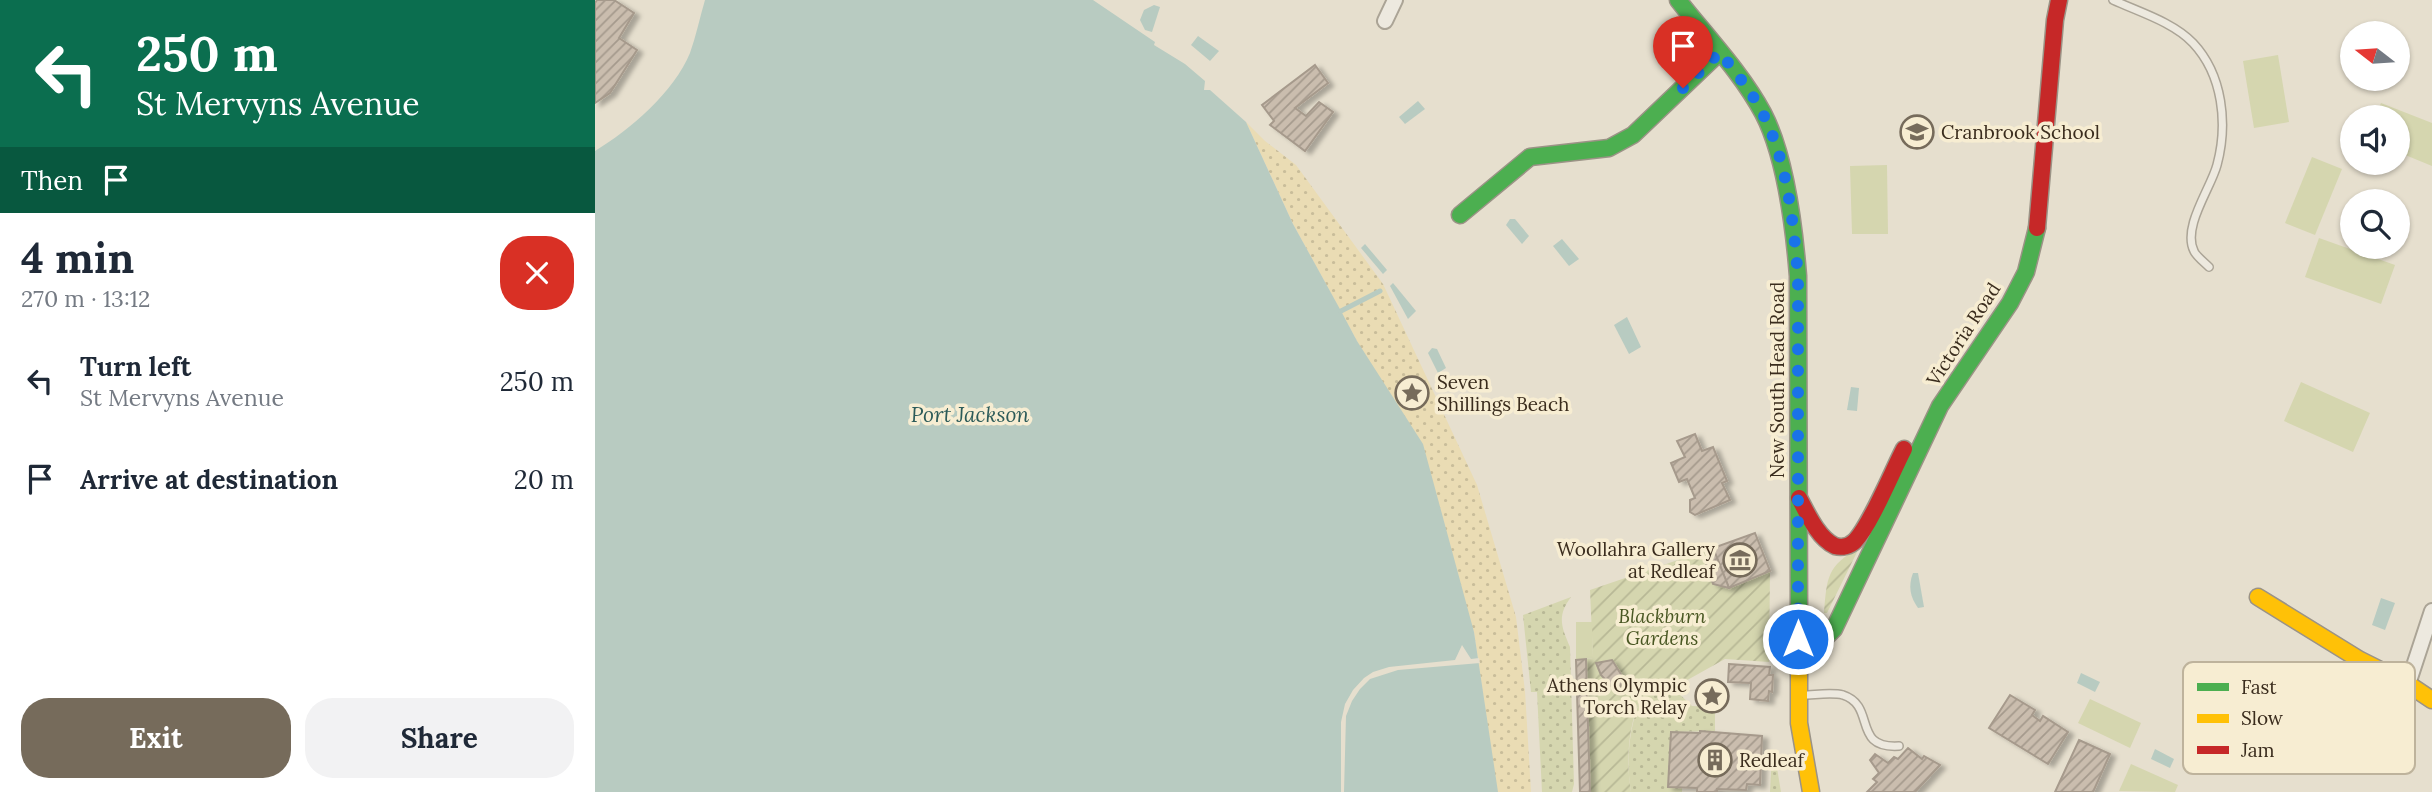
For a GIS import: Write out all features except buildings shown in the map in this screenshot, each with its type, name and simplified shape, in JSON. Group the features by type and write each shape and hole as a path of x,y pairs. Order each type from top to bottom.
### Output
{"street":[{"path":"1385,21 1395,0"},
{"name":"New South Head Road","path":"1678,0 1745,85 1763,113 1776,145 1792,219 1798,276 1798,651 1801,742 1811,792"},
{"name":"Victoria Road","path":"1798,651 1816,644 1834,629 1930,427 2022,280 2036,236 2059,0"},
{"path":"1460,215 1530,157 1609,148 1633,135 1720,52"},
{"path":"1799,498 1826,541 1842,546 1854,542 1863,530 1925,408 1990,330"},
{"path":"2257,597 2364,662"},
{"path":"2415,663 2432,611"},
{"path":"2415,689 2432,700"}],"lane":[{"path":"2113,0 2179,32 2193,43 2208,64 2220,92 2222,114 2217,164 2191,232 2194,251 2209,267"},
{"path":"1800,695 1842,695 1858,704 1872,741 1883,747 1899,746"}],"green space":[{"path":"2278,55 2289,122 2254,128 2243,61"},
{"path":"2410,114 2432,123 2432,166 2410,157"},
{"path":"2312,157 2340,168 2315,235 2285,223"},
{"path":"1887,165 1888,234 1852,234 1850,166"},
{"path":"2319,238 2340,245 2340,259 2378,259 2395,265 2381,304 2305,277"},
{"path":"2301,382 2370,413 2353,452 2284,421"},
{"name":"Blackburn Gardens","path":"1713,548 1705,561 1713,584 1729,588 1770,571 1769,662 1725,659 1673,688 1647,685 1636,710 1630,737 1628,764 1631,792 1590,792 1586,659 1593,658 1590,590"},
{"path":"1859,548 1827,613 1824,613 1831,574 1840,561"},
{"path":"1571,597 1562,621 1570,647 1574,784 1572,792 1542,792 1537,692 1531,692 1523,615"},
{"path":"1576,622 1592,622 1593,658 1576,660"},
{"path":"1647,685 1673,688 1692,706 1715,707 1715,731 1671,732 1668,786 1682,787 1682,792 1631,792 1630,737 1636,710"},
{"path":"2090,699 2141,723 2130,748 2078,723"},
{"path":"1772,755 1775,756 1781,792 1770,792"},
{"path":"2131,764 2178,785 2175,792 2119,791"}],"sand":[{"name":"Seven Shillings Beach","path":"1246,122 1296,165 1383,284 1477,485 1516,617 1525,691 1531,792 1497,792 1474,632 1357,341 1293,224"}],"water":[{"name":"Port Jackson","path":"705,0 1093,0 1155,42 1154,45 1185,64 1205,81 1204,90 1210,90 1246,122 1293,224 1357,341 1423,444 1474,632 1498,792 595,792 595,151 650,109 673,82 690,53"},
{"path":"1154,5 1160,7 1152,32 1145,30 1140,20 1144,10"},
{"path":"1198,36 1219,51 1210,61 1191,45"},
{"path":"1418,101 1425,109 1405,124 1399,117"},
{"path":"1510,219 1515,219 1529,236 1522,244 1506,225"},
{"path":"1562,239 1579,259 1569,266 1553,246"},
{"path":"1365,244 1387,270 1383,274 1361,248"},
{"path":"1393,283 1416,311 1408,319 1390,286"},
{"path":"1627,317 1641,347 1629,354 1614,325"},
{"path":"1432,348 1437,349 1446,368 1438,373 1428,353"},
{"path":"1851,387 1859,388 1857,411 1847,410"},
{"path":"1913,573 1918,573 1924,607 1918,608 1913,600 1910,587"},
{"path":"2381,598 2395,603 2385,630 2372,625"},
{"path":"2081,673 2100,682 2095,692 2077,683"},
{"path":"2155,749 2174,759 2170,768 2151,759"}],"pier":[{"path":"1462,645 1471,659 1479,658 1480,663 1398,670 1370,679 1360,689 1346,716 1344,792 1341,792 1341,722 1345,704 1353,690 1373,672 1389,667 1455,660"}],"waterway":[{"path":"1341,311 1380,291"}],"traffic: fast":[{"path":"1678,0 1734,69 1763,113 1778,150 1788,192 1798,276 1799,626"},
{"path":"1460,215 1530,157 1609,148 1633,135 1720,52"},
{"path":"1798,651 1823,640 1834,629 1940,406 2010,303 2026,272 2037,228"}],"traffic: slow":[{"path":"2258,597 2364,662"},
{"path":"1799,626 1799,723 1811,792"},
{"path":"2415,689 2432,700"}],"traffic: jam":[{"path":"2037,228 2059,0"},
{"path":"1799,498 1823,537 1835,546 1848,545 1855,541 1868,523 1904,449"}],"place":[{"name":"Cranbrook School","path":"1917,132"},
{"name":"Seven Shillings Beach","path":"1412,393"},
{"name":"Woollahra Gallery at Redleaf","path":"1740,560"},
{"name":"Athens Olympic Torch Relay","path":"1712,696"},
{"name":"Redleaf","path":"1715,760"}],"route":[{"path":"1683,88 1720,52 1763,113 1776,145 1786,187 1794,230 1798,276 1798,639"}]}
